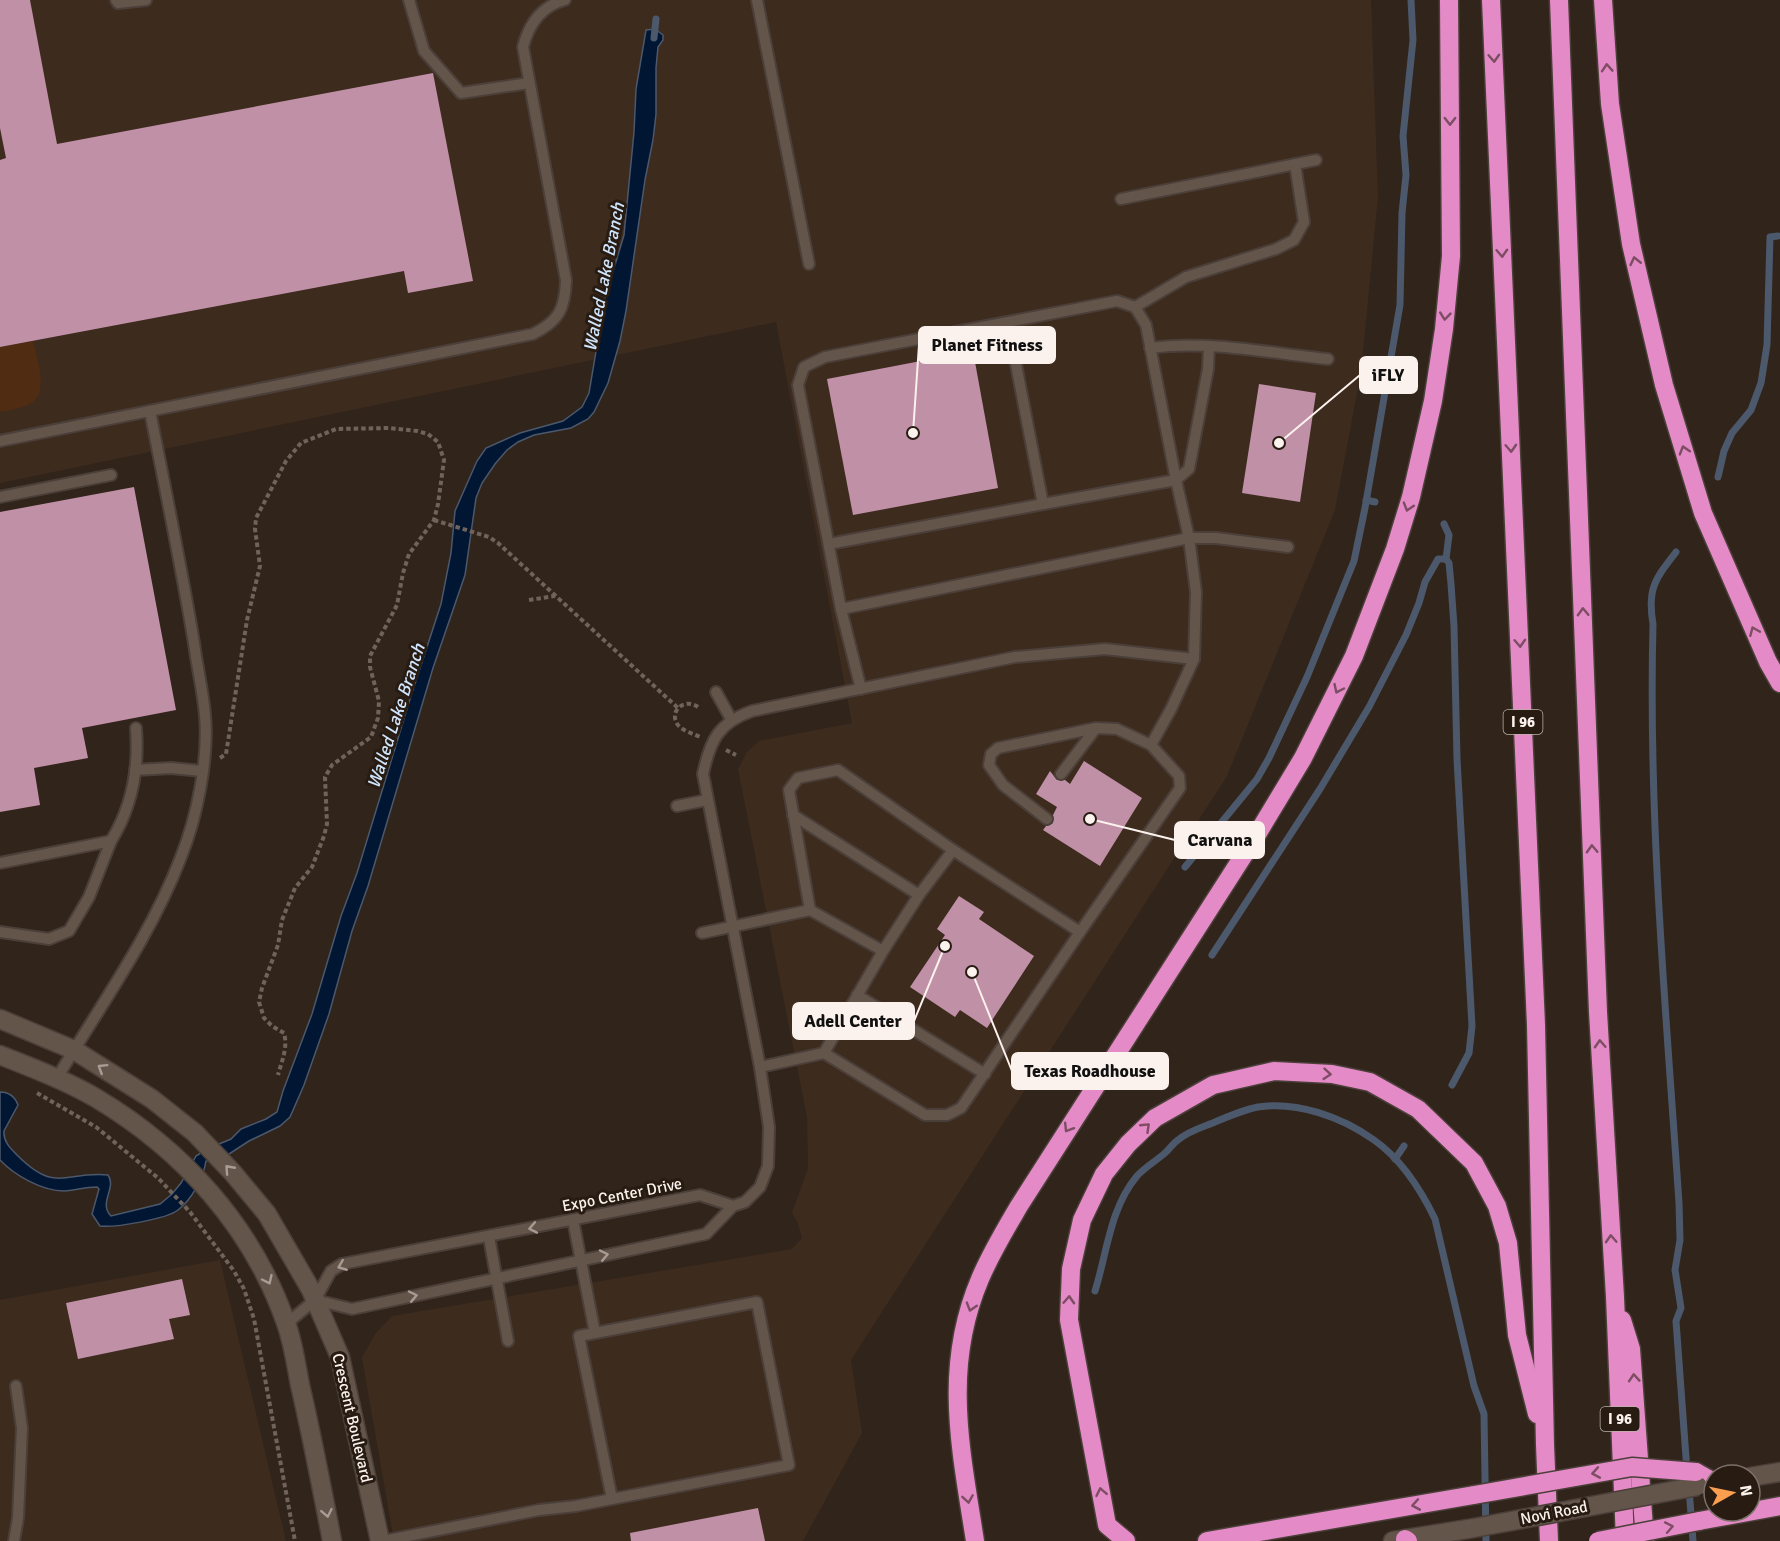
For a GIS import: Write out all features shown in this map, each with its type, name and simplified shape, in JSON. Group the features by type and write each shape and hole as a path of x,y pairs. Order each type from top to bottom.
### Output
{"highway":[{"path":"975,1541 958,1432 956,1393 959,1358 979,1281 992,1252 1019,1206 1256,836 1303,758 1354,656 1395,549 1411,497 1433,401 1444,328 1451,256 1449,0"},
{"name":"I 96","path":"1491,0 1536,1025 1549,1541"},
{"name":"I 96","path":"1559,0 1598,1012 1615,1297 1625,1541"},
{"path":"1603,0 1610,104 1631,243 1664,385 1703,513 1768,662 1780,683"},
{"path":"1126,1541 1107,1525 1068,1320 1071,1269 1082,1220 1104,1174 1128,1144 1155,1118 1213,1085 1274,1071 1332,1074 1370,1082 1418,1109 1474,1164 1497,1206 1508,1243 1517,1335 1545,1445"},
{"path":"1615,1297 1631,1349 1645,1541"},
{"path":"1208,1541 1632,1467 1702,1480"},
{"path":"1598,1541 1780,1506"}],"street":[{"name":"Crescent Boulevard","path":"0,1019 74,1050 152,1100 195,1133 233,1173 267,1214 315,1300 341,1361 381,1541"},
{"path":"0,1055 57,1078 95,1098 134,1124 177,1157 215,1197 238,1230 268,1280 286,1324 305,1403 332,1541"},
{"path":"1762,1475 1780,1472"},
{"name":"Novi Road","path":"1402,1540 1474,1528 1702,1482"}],"lane":[{"path":"116,0 118,3 146,0"},
{"path":"409,0 424,51 460,93 530,83"},
{"path":"0,441 533,334 549,327 560,314 565,298 566,280 523,47 527,31 535,17 547,8 565,0"},
{"path":"757,0 808,264"},
{"path":"1121,199 1316,160"},
{"path":"1135,307 1186,277 1276,249 1294,240 1304,222 1295,164"},
{"path":"861,689 841,609 798,385 804,367 825,357 1117,301 1135,307 1146,325 1189,538 1196,592 1194,659 1151,746"},
{"path":"1008,323 1043,504"},
{"path":"1150,348 1171,345 1209,346 1328,359"},
{"path":"829,544 1176,480 1190,469 1208,369 1209,346"},
{"path":"57,1078 159,908 182,856 202,771 205,716 186,593 150,411"},
{"path":"0,497 111,475"},
{"path":"841,609 1189,538 1216,538 1288,547"},
{"path":"315,1300 352,1309 706,1234 734,1206 745,1202 760,1187 768,1166 769,1127 760,1067 703,774 708,750 718,732 731,719 752,711 1015,657 1105,649 1194,659"},
{"path":"716,692 731,719"},
{"path":"0,932 49,939 69,931 89,897 130,799 138,753 136,728"},
{"path":"1061,774 1096,728"},
{"path":"760,1067 824,1053 925,1115 947,1115 961,1108 1180,788 1179,776 1151,746 1118,729 1096,728 998,748 991,754 989,765 1003,785 1047,819"},
{"path":"135,770 171,768 202,771"},
{"path":"810,910 789,790 798,778 838,770 953,850 1080,932"},
{"path":"677,806 708,800"},
{"path":"793,815 919,895"},
{"path":"0,863 111,841"},
{"path":"824,1053 883,951 919,895 953,850"},
{"path":"702,933 810,910 883,951"},
{"path":"857,995 985,1074"},
{"name":"Expo Center Drive","path":"286,1324 315,1300 332,1271 342,1264 700,1195 734,1206"},
{"path":"573,1220 595,1333"},
{"path":"489,1237 508,1341"},
{"path":"381,1541 539,1510 576,1506 789,1465 757,1302 579,1336 612,1499"},
{"path":"14,1541 18,1518 22,1428 16,1386"}],"path":[{"path":"202,771 226,754 247,620 260,566 255,530 256,518 286,460 301,443 336,429 389,428 417,431 428,435 438,442 444,460 438,504 434,520 409,554 397,605 370,656 370,667 379,701 378,718 371,737 332,765 325,777 327,824 324,836 312,867 296,888 282,920 278,945 262,988 259,1002 264,1018 284,1033 286,1042 278,1075"},
{"path":"434,520 489,537 678,708"},
{"path":"529,600 556,596"},
{"path":"698,707 688,703 678,708 675,718 679,726 736,755"},
{"path":"28,1090 96,1127 158,1178 190,1212 221,1251 244,1289 254,1319 295,1541"}],"shaded area":[{"path":"0,0 1371,0 1378,197 1361,372 1335,510 1227,776 851,1360 862,1433 803,1541 394,1541 362,1358 375,1334 392,1316 792,1249 802,1238 792,1213 808,1168 807,1117 738,769 747,752 759,741 852,723 776,322 0,483"},
{"path":"33,341 41,376 39,393 28,405 0,412 0,347"},
{"path":"220,1260 286,1541 0,1541 0,1300"}],"water":[{"path":"655,29 663,35 663,40 658,47 653,140 626,311 608,383 594,412 588,419 571,428 534,435 518,442 507,450 482,483 476,498 465,575 433,668 368,886 352,931 329,1014 290,1117 280,1126 249,1141 226,1156 206,1161 196,1188 178,1210 163,1217 140,1222 100,1226 92,1214 99,1189 97,1187 64,1191 47,1188 21,1176 0,1160 0,1092 11,1096 18,1105 4,1131 6,1141 12,1150 30,1167 51,1177 108,1175 110,1185 106,1206 111,1216 160,1204 181,1183 196,1156 231,1139 241,1129 277,1112 312,1014 441,604 451,553 455,511 477,461 486,448 520,433 563,421 582,407 589,393 605,298 624,235 636,89 646,30"}],"building":[{"path":"0,0 30,0 57,144 433,73 473,281 408,293 404,271 0,347 0,160 6,158 0,128"},
{"path":"973,351 998,488 853,515 827,379"},
{"path":"1259,384 1316,393 1300,502 1242,493"},
{"path":"134,487 176,710 82,728 88,758 34,768 40,805 0,812 0,512"},
{"path":"1084,761 1142,798 1100,866 1043,830 1053,823 1053,815 1057,807 1036,794 1050,771 1057,780 1065,780 1070,784"},
{"path":"959,896 984,912 979,919 1034,956 987,1028 960,1010 955,1017 910,987 945,935 937,929"},
{"path":"182,1279 190,1315 169,1319 174,1339 78,1359 66,1303"},
{"path":"758,1508 765,1541 631,1541 630,1533"}],"waterway":[{"path":"1185,867 1257,779 1269,758 1307,677 1354,561 1400,305 1402,213 1406,175 1403,136 1413,40 1411,0"},
{"name":"Walled Lake Branch","path":"654,38 656,19"},
{"path":"1718,477 1724,451 1732,433 1751,410 1761,383 1767,345 1770,237 1778,236"},
{"path":"1366,500 1375,502"},
{"path":"1444,524 1449,535 1446,559 1449,563 1454,626 1457,759 1472,1026 1469,1053 1452,1085"},
{"path":"1676,552 1658,577 1652,593 1652,696 1659,914 1679,1203 1680,1240 1675,1270 1681,1308 1676,1321 1687,1471"},
{"path":"1212,955 1320,789 1369,707 1406,635 1425,582 1438,559 1446,559"},
{"path":"1095,1291 1110,1231 1128,1189 1140,1173 1186,1134 1241,1111 1258,1107 1288,1106 1334,1118 1374,1140 1393,1156 1417,1186 1435,1219 1474,1386 1484,1414 1486,1541"},
{"path":"1395,1159 1404,1146"},
{"path":"1689,1488 1693,1541"}],"place":[{"name":"Planet Fitness","path":"913,433"},
{"name":"iFLY","path":"1279,443"},
{"name":"Carvana","path":"1090,819"},
{"name":"Adell Center","path":"945,946"},
{"name":"Texas Roadhouse","path":"972,972"}]}
